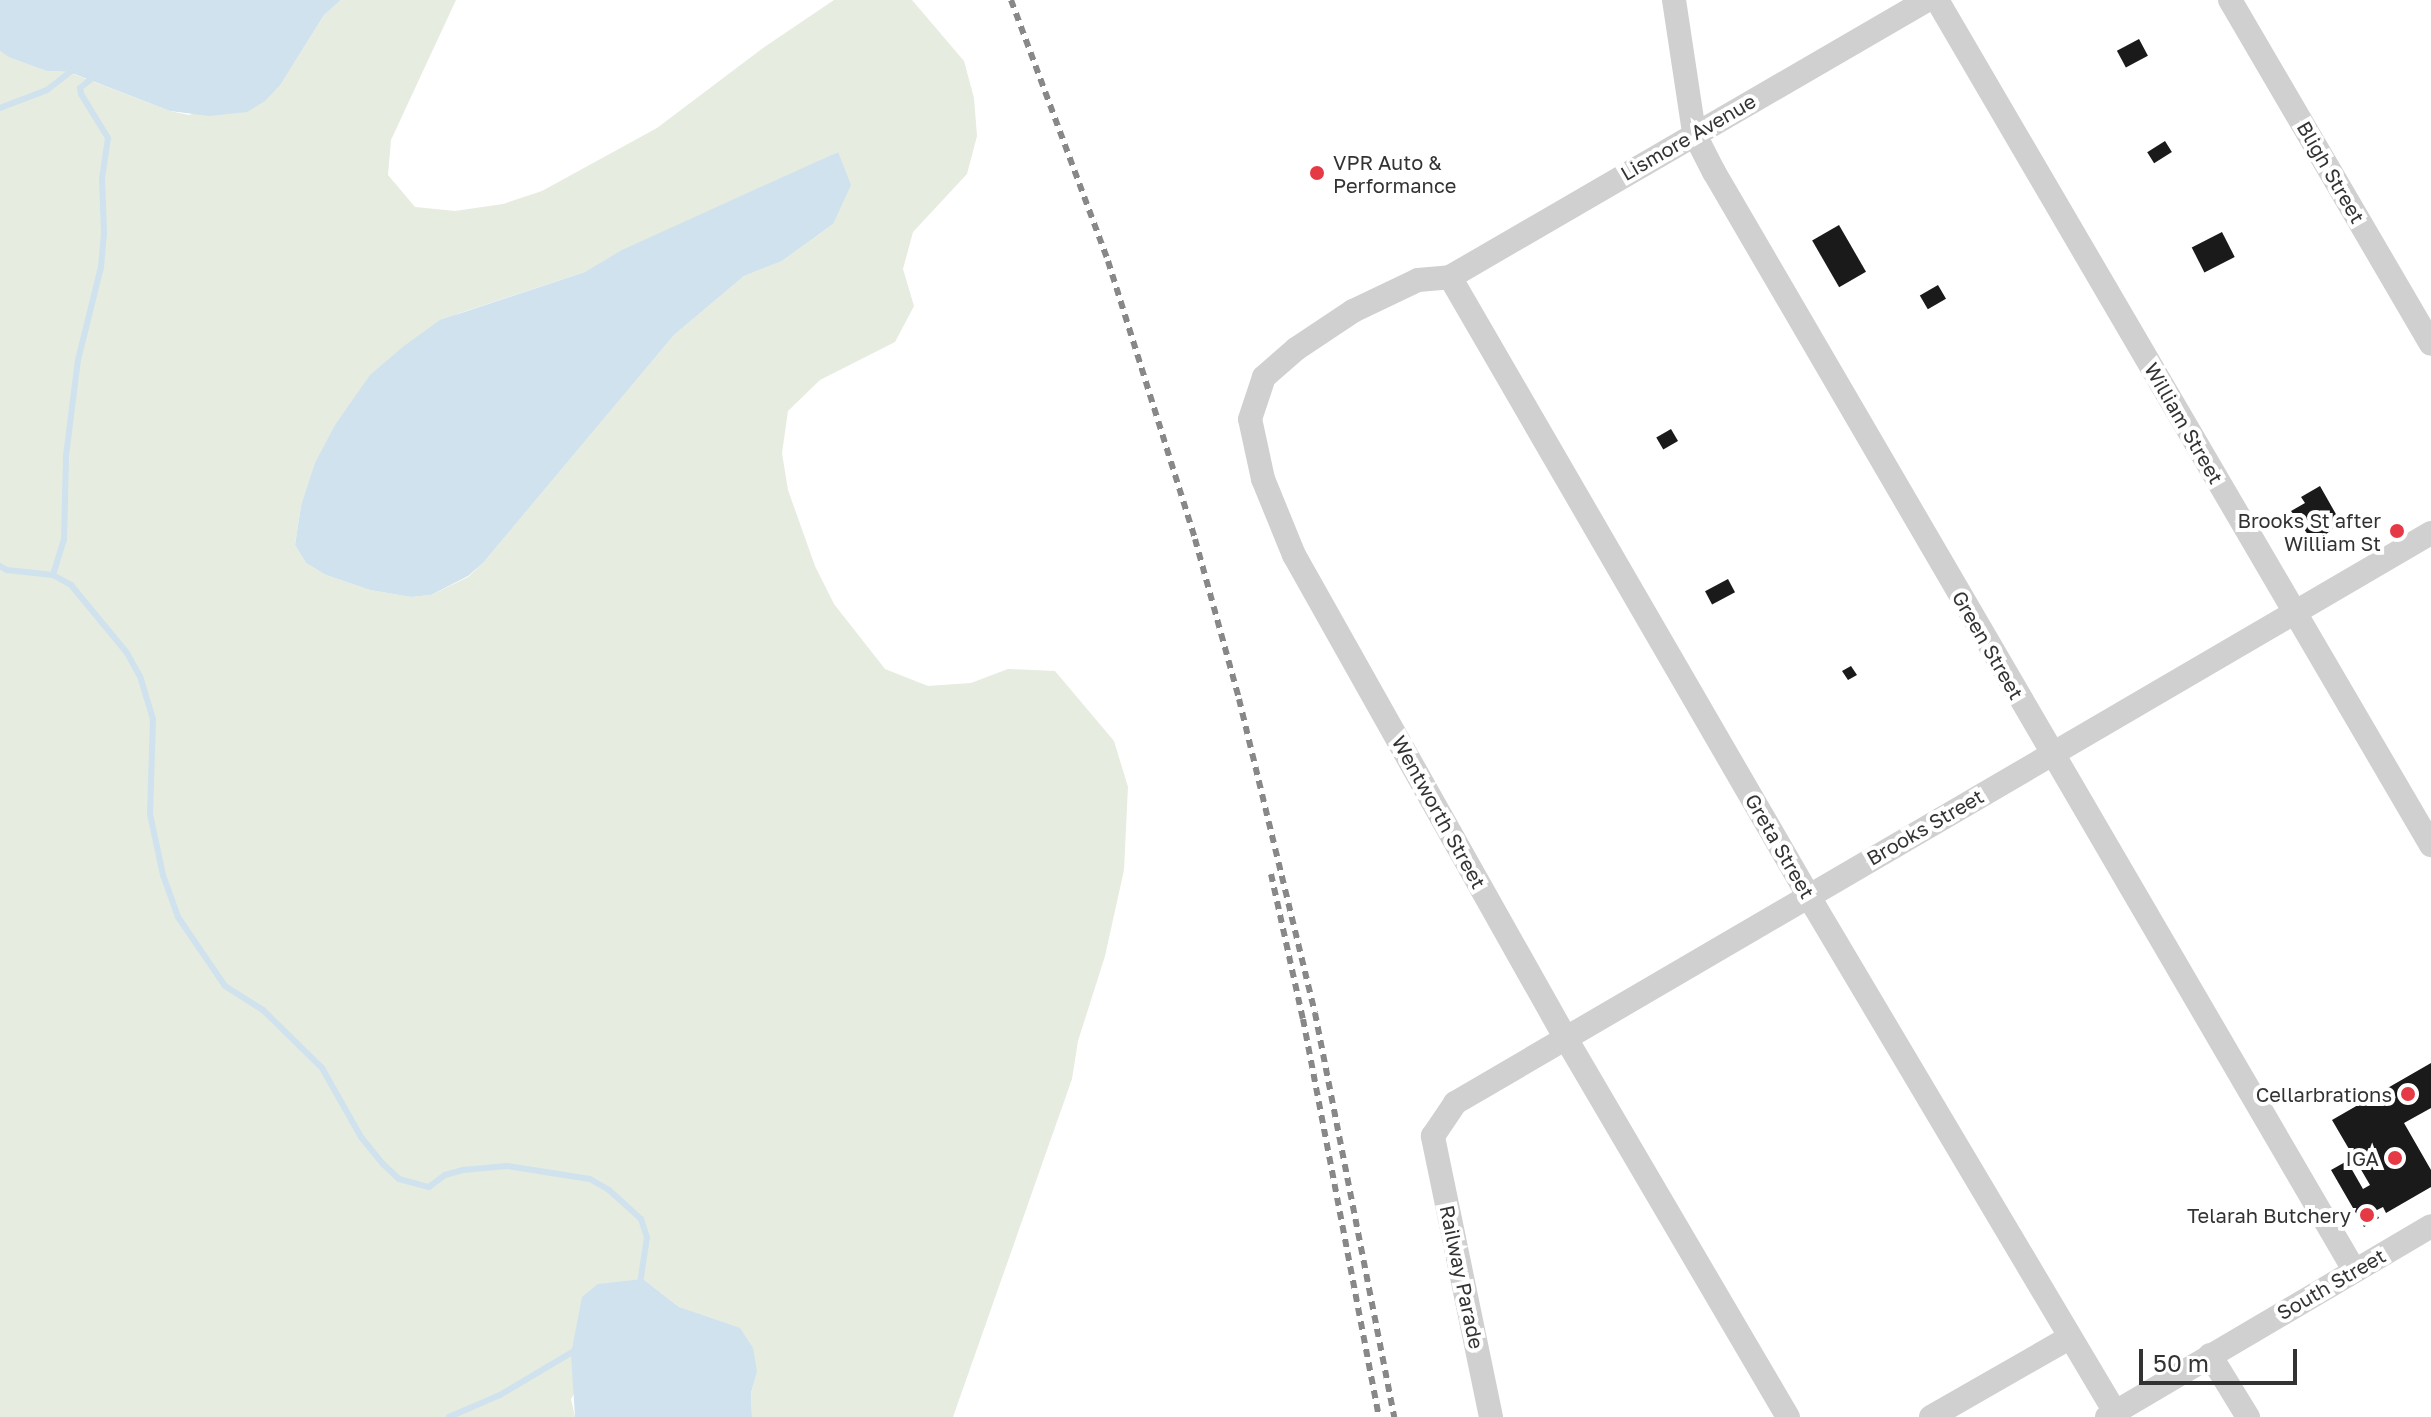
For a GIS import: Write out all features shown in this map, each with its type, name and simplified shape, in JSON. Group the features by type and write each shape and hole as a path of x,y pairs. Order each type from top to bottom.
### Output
{"street":[{"name":"Green Street","path":"1674,0 1694,133 1722,186 2354,1270"},
{"name":"Lismore Avenue","path":"1450,277 1927,0"},
{"name":"William Street","path":"1937,0 2431,845"},
{"name":"Bligh Street","path":"2230,0 2431,344"},
{"name":"Greta Street","path":"1450,277 2111,1414"},
{"name":"Wentworth Street","path":"1450,277 1418,280 1353,311 1296,349 1264,377 1250,419 1263,479 1294,555 1565,1037 1788,1417"},
{"name":"Brooks Street","path":"1433,1136 1455,1103 2431,533"},
{"name":"Railway Parade","path":"1433,1136 1491,1417"},
{"name":"South Street","path":"2111,1414 2431,1226"},
{"path":"1931,1417 2069,1338"},
{"path":"2210,1355 2248,1417"}],"shaded area":[{"path":"341,0 456,0 391,140 388,175 415,207 455,211 503,204 542,191 657,128 763,48 834,0 912,0 964,61 974,98 977,136 967,174 913,232 903,269 914,306 895,342 820,380 788,411 782,453 788,490 815,566 834,604 885,669 928,686 971,683 1008,669 1055,671 1114,741 1128,787 1124,870 1105,956 1078,1041 1072,1079 953,1417 752,1417 751,1393 757,1372 699,1315 679,1307 643,1279 571,1399 575,1417 0,1417 0,51 47,71 68,72 170,111 189,115 281,84 324,15","holes":["838,152 833,224 782,261 744,276 674,335 468,577 431,595 411,597 370,590 326,575 306,563 295,545 301,506 335,425 457,314 585,272"]}],"water":[{"path":"0,0 341,0 324,15 281,84 265,101 247,112 209,116 170,111 69,72 47,71 9,57 0,51"},
{"path":"838,152 851,185 833,224 782,261 744,276 674,335 483,563 468,576 431,595 411,597 370,590 326,575 306,563 295,545 301,506 315,463 335,425 370,375 404,346 440,320 585,272 622,250"},
{"path":"643,1279 679,1307 740,1328 753,1348 757,1372 751,1393 752,1417 575,1417 571,1354 582,1297 598,1284"}],"building":[{"path":"2139,39 2148,56 2126,68 2117,51"},
{"path":"2165,141 2172,152 2154,163 2147,152"},
{"path":"1839,225 1866,272 1839,287 1812,240"},
{"path":"2222,232 2235,257 2204,272 2192,247"},
{"path":"1938,285 1946,299 1928,309 1920,296"},
{"path":"1671,429 1678,441 1663,450 1656,438"},
{"path":"2320,486 2341,523 2314,543 2291,511 2305,503 2301,497"},
{"path":"1728,579 1735,592 1712,604 1705,591"},
{"path":"1851,666 1857,675 1848,680 1842,671"},
{"path":"2431,1063 2431,1108 2404,1123 2431,1170 2431,1187 2386,1213 2383,1207 2375,1211 2379,1218 2364,1227 2331,1170 2347,1161 2363,1189 2370,1185 2332,1120"}],"waterway":[{"path":"0,108 47,90 74,69"},
{"path":"53,575 64,540 66,456 78,360 101,267 104,233 102,179 108,138 81,94 80,88 90,80 88,75"},
{"path":"0,566 7,570 53,575 71,585 127,653 140,676 153,719 150,814 163,875 178,917 225,986 263,1010 322,1068 361,1137 383,1164 399,1179 429,1187 445,1175 463,1170 507,1166 590,1179 609,1190 641,1219 647,1237 640,1284"},
{"path":"449,1417 500,1395 574,1351"}],"railway":[{"path":"1011,0 1108,261 1195,539 1239,699 1315,1013 1394,1417"},
{"path":"1271,874 1303,1019 1379,1417"}],"place":[{"name":"VPR Auto & Performance","path":"1317,173"},
{"name":"Brooks St after William St","path":"2397,531"},
{"name":"Cellarbrations","path":"2408,1094"},
{"name":"IGA","path":"2395,1158"},
{"name":"Telarah Butchery","path":"2367,1215"}]}
